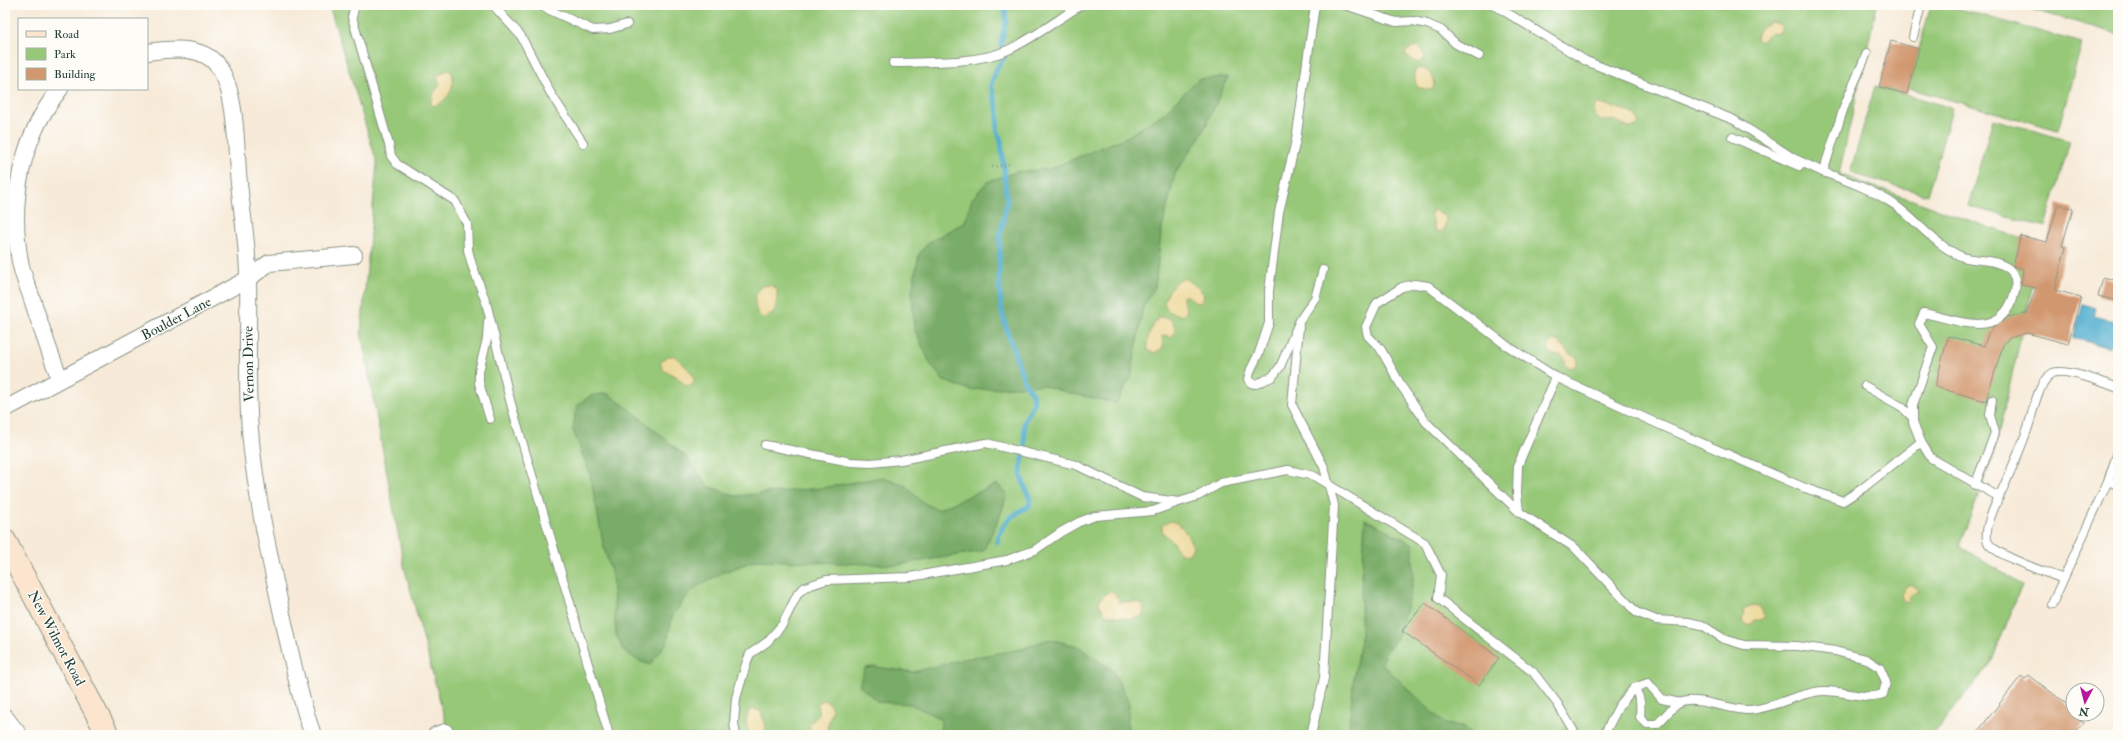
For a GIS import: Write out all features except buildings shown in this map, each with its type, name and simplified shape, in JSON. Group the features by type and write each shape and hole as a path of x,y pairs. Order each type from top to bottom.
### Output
{"street":[{"name":"Vernon Drive","path":"148,52 175,49 197,52 213,60 221,69 228,88 235,124 248,279 246,372 253,461 265,535 291,652 313,735"},
{"path":"59,90 40,117 29,143 18,186 16,224 20,263 46,345 60,379"},
{"name":"Boulder Lane","path":"5,409 248,279 270,264 354,255"},
{"name":"New Wilmot Road","path":"5,541 108,735"},
{"path":"5,717 19,735"}],"lane":[{"path":"354,5 352,17 391,156 397,164 419,177 431,188 455,200 467,224 468,250 486,302 511,404 609,735"},
{"path":"493,5 521,36 551,94 583,143"},
{"path":"539,5 593,30 610,29 627,24"},
{"path":"893,63 960,60 1007,50 1030,39 1081,5"},
{"path":"1315,5 1296,140 1279,212 1269,291 1269,322 1259,353 1248,378 1251,383 1256,384 1272,377 1276,372 1300,320 1315,298 1324,270"},
{"path":"1345,5 1396,22 1413,21 1427,24 1441,30 1456,44 1479,56"},
{"path":"1494,5 1586,61 1734,120 1795,160 1876,193 1896,206 1950,250 1963,257 1995,261 2010,270 2015,278 2016,291 2006,312 1996,319 1980,326 1924,313 1919,324 1933,348 1913,405 1913,418 1921,442 1931,458 1999,497"},
{"path":"1913,37 1921,5"},
{"path":"1823,172 1845,104 1867,53"},
{"path":"1732,137 1805,169 1823,172"},
{"path":"1604,735 1619,706 1634,688 1648,683 1662,699 1680,703 1690,702 1716,704 1748,711 1821,691 1843,691 1875,697 1883,694 1886,682 1880,668 1866,659 1835,651 1797,646 1744,645 1724,639 1702,625 1688,622 1656,620 1636,612 1575,548 1519,512 1426,422 1402,386 1380,348 1368,336 1366,327 1377,303 1402,287 1415,284 1428,286 1506,345 1556,377 1658,424 1798,485 1843,500 1863,488 1921,442"},
{"path":"488,315 487,339 479,370 479,383 490,419"},
{"path":"1300,320 1292,405 1319,455 1334,505 1334,535 1324,678 1311,735"},
{"path":"2063,579 1998,552 1986,538 1989,521 2026,434 2037,397 2046,379 2053,373 2062,372 2089,378 2118,388"},
{"path":"1519,512 1517,493 1518,465 1556,377"},
{"path":"1865,386 1902,407 1913,418"},
{"path":"1976,485 1995,433 1990,416 1992,400"},
{"path":"765,445 851,462 871,463 901,460 986,443 1076,465 1142,497 1179,502"},
{"path":"2052,604 2108,480 2118,452"},
{"path":"736,735 734,723 736,698 746,661 750,654 768,642 782,625 798,593 805,587 826,580 910,577 1006,560 1035,550 1061,532 1090,518 1153,511 1198,496 1221,483 1288,470 1314,476 1425,543 1441,575 1438,598 1533,672 1557,703 1576,735"},
{"path":"2108,480 2118,485"},
{"path":"1634,688 1638,693 1641,705 1640,717 1647,724 1657,724 1680,703"}],"path":[{"path":"992,167 1012,164"}],"green space":[{"path":"329,5 1877,5 1839,174 2042,246 1993,457 1959,546 2022,585 1991,663 1932,735 449,735 404,566 361,332 377,163"},
{"path":"1931,5 1945,5 2082,43 2058,130 1908,88"},
{"path":"2016,5 2118,5 2118,34"},
{"path":"1228,77 1203,132 1175,174 1161,233 1155,287 1143,307 1131,378 1116,403 1069,393 1042,385 971,390 944,381 931,365 914,328 912,291 919,254 929,242 965,222 972,199 987,182 1016,172 1049,169 1127,137 1164,113 1198,79"},
{"path":"1875,86 1952,108 1928,195 1850,173"},
{"path":"1993,119 2070,141 2045,227 1968,206"},
{"path":"607,393 637,415 685,456 708,486 735,496 821,488 883,477 905,485 921,501 937,510 997,484 1007,495 1000,516 983,551 896,565 756,560 724,572 699,585 683,601 672,617 667,642 650,665 637,660 623,650 616,634 612,575 604,548 590,474 573,430 576,406 590,396"},
{"path":"1365,519 1413,544 1413,582 1398,637 1385,653 1381,663 1445,724 1462,726 1473,735 1348,735 1354,675 1361,640 1361,590"},
{"path":"1049,639 1078,646 1113,671 1129,703 1127,735 940,735 941,719 910,704 878,702 859,685 865,668 875,667 913,672 964,659 1022,649"}],"sand":[{"path":"1772,22 1781,25 1781,32 1771,33 1762,41 1757,41 1756,39 1759,30 1766,24"},
{"path":"1417,46 1422,49 1425,58 1418,63 1405,55 1406,51"},
{"path":"1420,68 1426,70 1432,76 1435,84 1432,90 1420,88 1416,85 1414,71"},
{"path":"448,70 452,73 453,78 450,92 444,100 435,106 430,104 434,93 440,84 436,76"},
{"path":"1598,104 1618,108 1633,114 1639,122 1637,126 1630,128 1616,121 1600,120 1595,115 1594,111 1595,106"},
{"path":"1434,210 1446,218 1444,229 1441,232 1436,231 1430,215"},
{"path":"1184,278 1200,289 1204,295 1202,302 1196,303 1188,296 1183,296 1187,311 1183,316 1168,311 1164,303 1173,284"},
{"path":"770,285 777,289 777,299 774,313 763,319 757,312 755,298 762,286"},
{"path":"1159,317 1169,318 1174,325 1175,330 1171,338 1166,335 1162,336 1163,348 1154,353 1149,351 1147,343 1151,329"},
{"path":"1553,340 1558,341 1569,353 1577,357 1578,360 1576,366 1569,368 1565,364 1565,359 1560,355 1552,355 1548,349 1549,344"},
{"path":"668,356 675,356 688,369 693,377 693,385 686,386 676,376 664,371 660,363"},
{"path":"1170,521 1175,522 1182,527 1187,534 1193,547 1188,555 1180,554 1173,542 1162,532 1162,525"},
{"path":"1911,584 1917,588 1918,591 1910,596 1909,603 1903,601 1901,594 1905,587"},
{"path":"1107,593 1115,593 1119,602 1138,602 1143,607 1144,611 1141,617 1129,619 1105,614 1099,604 1100,599"},
{"path":"1754,605 1761,609 1765,617 1760,620 1754,620 1752,624 1747,625 1742,621 1745,608"},
{"path":"823,700 828,701 832,709 827,729 837,735 812,735 809,724 819,715 817,704"},
{"path":"752,709 761,711 766,726 763,735 749,735 746,722 749,710"}],"water":[{"path":"2083,304 2096,308 2094,316 2118,323 2118,347 2111,345 2110,348 2073,338"}],"waterway":[{"path":"997,542 999,535 1008,520 1029,506 1030,499 1021,477 1021,467 1025,450 1024,422 1034,403 1032,394 1025,383 1006,328 1001,307 999,279 1000,235 1007,202 1001,141 997,129 998,112 991,85 996,70 1005,56 1001,44 1006,21 1005,9 1008,5"}]}
